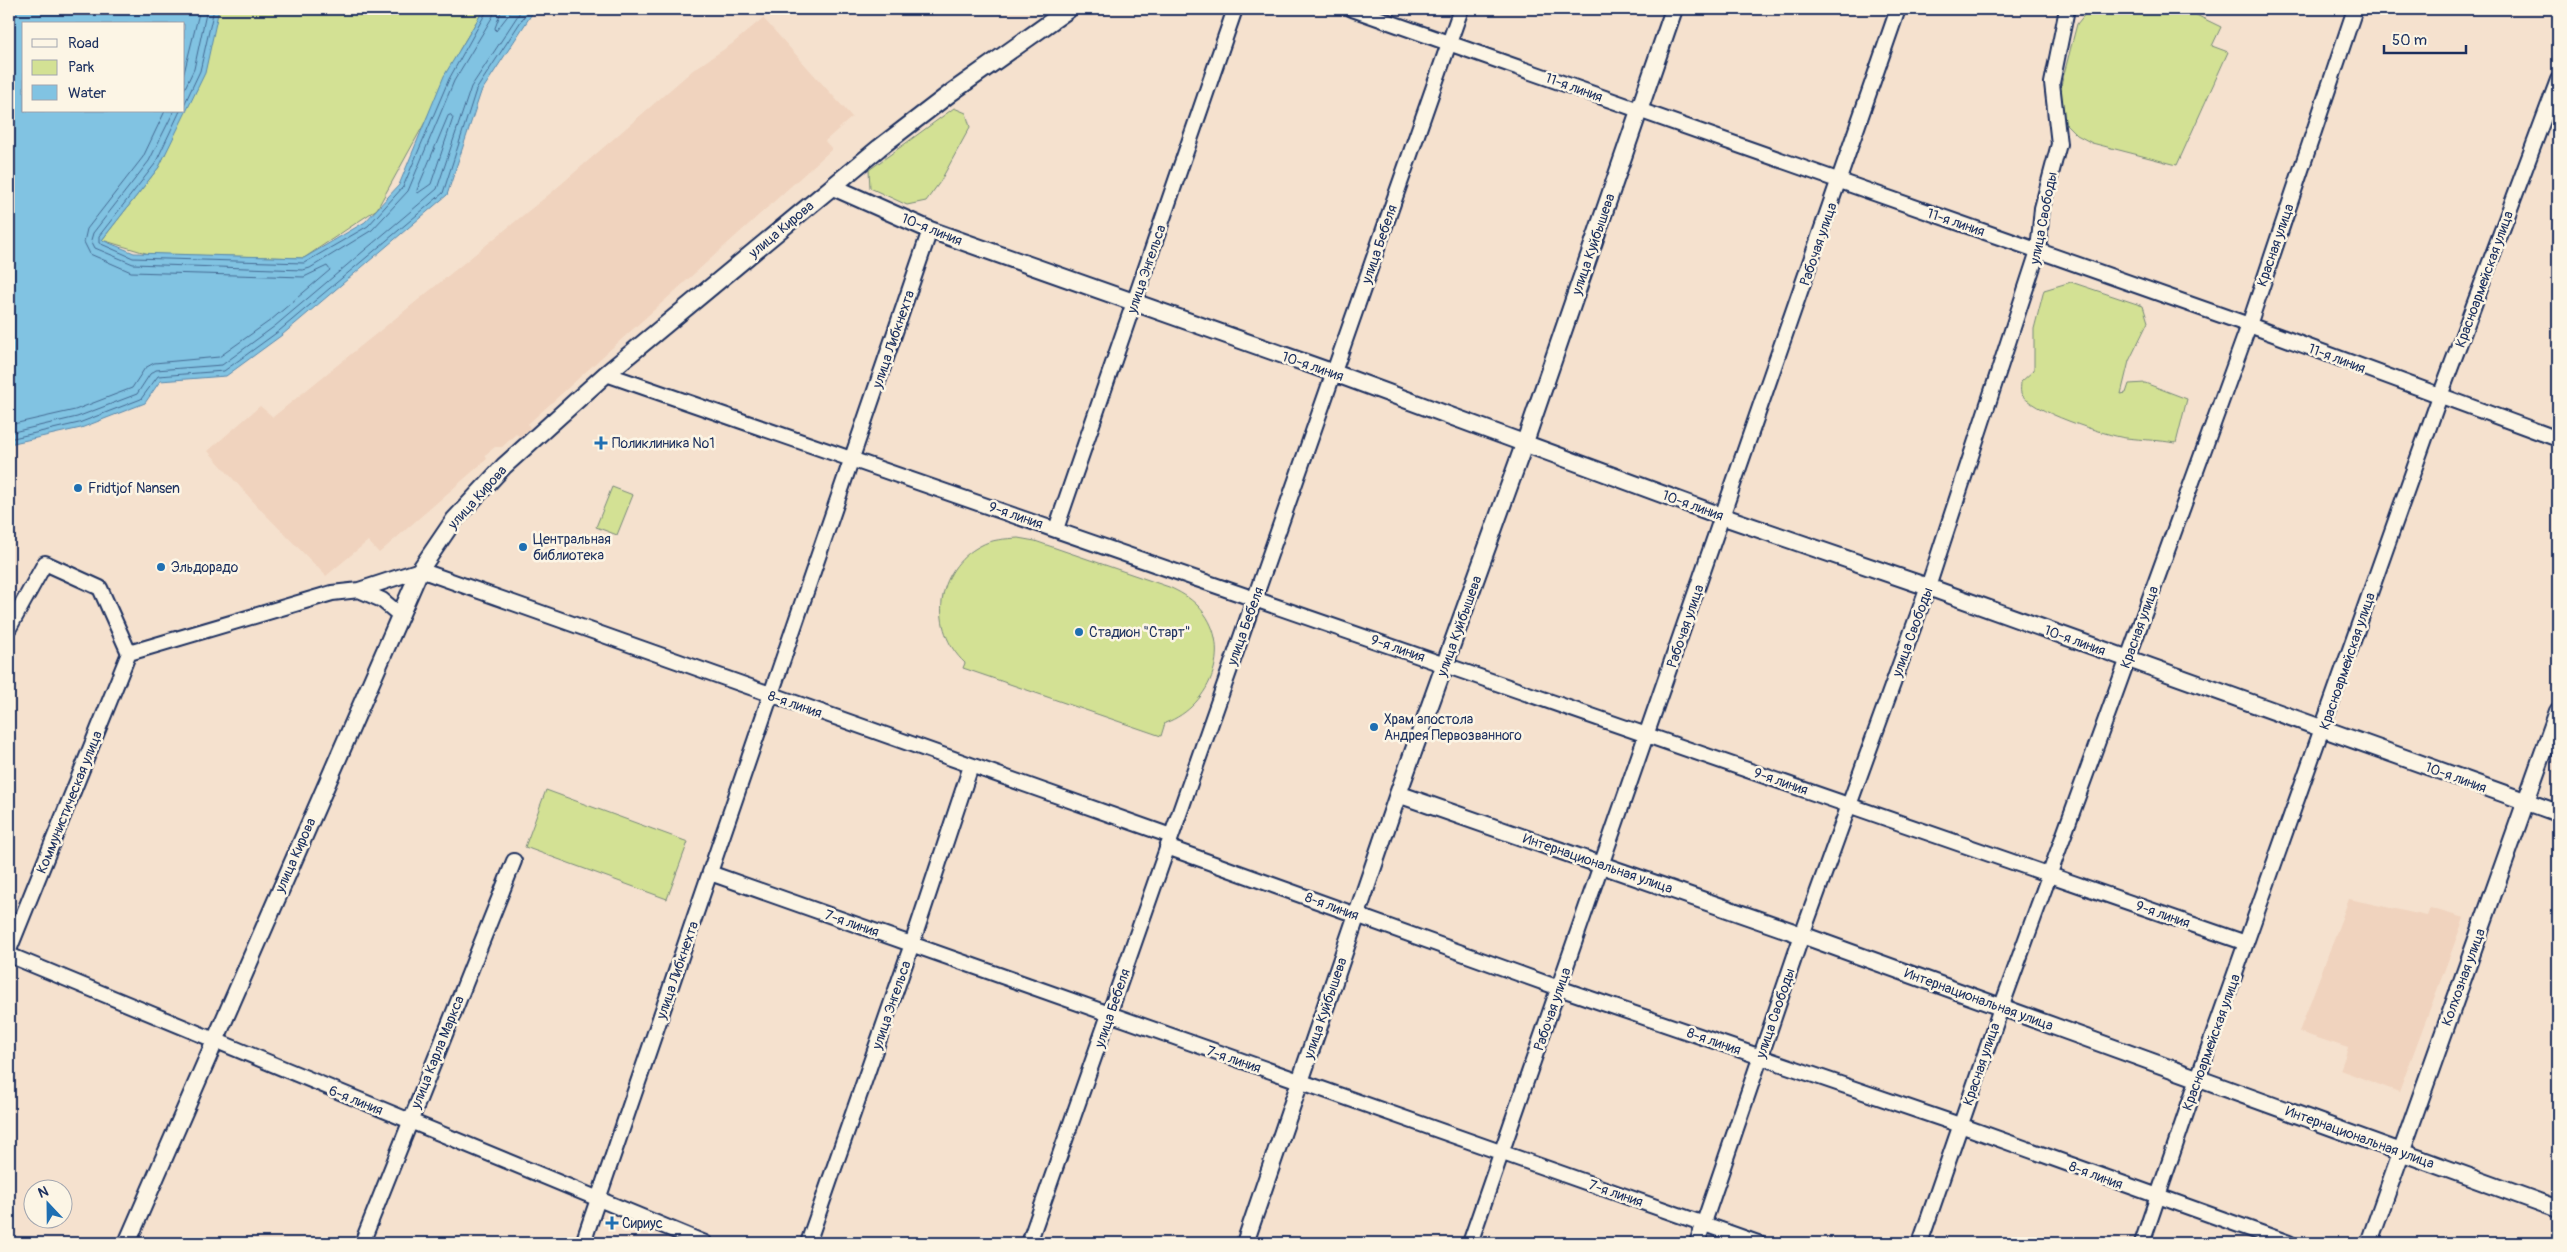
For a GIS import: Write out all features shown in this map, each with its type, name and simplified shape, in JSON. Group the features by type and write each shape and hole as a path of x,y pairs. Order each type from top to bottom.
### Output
{"street":[{"name":"улица Кирова","path":"127,1243 420,570 454,520 504,466 606,374 833,187 952,92 1069,9"},
{"name":"улица Энгельса","path":"1056,529 1235,9"},
{"name":"11-я линия","path":"1352,9 2249,325 2558,439"},
{"name":"улица Бебеля","path":"1029,1243 1461,9"},
{"name":"улица Куйбышева","path":"1245,1243 1398,794 1525,442 1674,9"},
{"name":"Рабочая улица","path":"1470,1243 1724,517 1898,9"},
{"name":"улица Свободы","path":"1697,1243 1802,935 1928,587 2038,251 2042,208 2059,144 2052,82 2067,9"},
{"name":"Красная улица","path":"1920,1243 2001,1008 2249,325 2355,9"},
{"name":"Красноармейская улица","path":"2142,1243 2198,1078 2440,396 2558,80"},
{"name":"10-я линия","path":"833,187 930,230 1525,442 1724,517 1928,587 2323,730 2558,812"},
{"name":"улица Либкнехта","path":"582,1243 930,230"},
{"name":"9-я линия","path":"606,374 854,454 1056,529 2246,943"},
{"path":"9,628 45,563 100,588 129,653 332,593 359,590 420,570"},
{"name":"8-я линия","path":"420,570 971,766 1357,915 1559,988 1960,1125 2158,1198 2289,1243"},
{"path":"359,590 382,600 400,615"},
{"name":"Коммунистическая улица","path":"9,950 129,653"},
{"name":"Колхозная улица","path":"2369,1243 2558,711"},
{"name":"улица Энгельса","path":"808,1243 912,944 971,766"},
{"name":"Интернациональная улица","path":"1398,794 1802,935 2558,1209"},
{"name":"улица Карла Маркса","path":"362,1243 514,861"},
{"name":"7-я линия","path":"710,873 1758,1243"},
{"name":"6-я линия","path":"9,955 214,1042 705,1243"}],"shaded area":[{"path":"763,18 852,117 825,141 832,149 528,424 530,428 520,437 516,434 502,447 495,447 485,455 487,459 379,553 368,541 326,576 259,508 208,451 260,406 273,417 552,192 693,70 732,44"},
{"path":"2349,899 2427,916 2430,908 2464,918 2399,1092 2340,1070 2348,1048 2299,1032"}],"green space":[{"path":"216,9 484,9 460,49 424,124 377,209 304,258 149,254 102,240 159,167 185,112"},
{"path":"2089,9 2184,9 2221,27 2212,46 2228,52 2177,165 2092,143 2077,135 2061,119 2059,93 2077,24"},
{"path":"954,108 966,113 970,127 940,182 926,201 907,205 870,188 869,170"},
{"path":"2071,282 2143,306 2148,322 2129,361 2121,394 2126,393 2129,384 2145,383 2187,399 2176,443 2126,438 2103,433 2037,407 2026,400 2021,393 2021,382 2034,370 2034,329 2044,290"},
{"path":"612,487 633,495 617,535 596,527"},
{"name":"Стадион \"Старт\"","path":"1018,538 1035,541 1169,587 1195,603 1209,621 1215,638 1216,655 1213,672 1206,689 1195,703 1181,715 1165,723 1161,736 963,668 965,663 953,649 946,634 942,617 942,600 946,584 954,569 965,556 980,546 1003,539"},
{"path":"546,790 688,842 667,899 525,847"}],"water":[{"path":"9,9 219,9 205,73 159,167 102,240 134,253 304,258 365,222 399,185 444,76 484,9 535,9 481,92 447,195 282,335 226,376 160,381 145,403 81,428 9,444"}],"place":[{"name":"Поликлиника №1","path":"601,443"},
{"name":"Fridtjof Nansen","path":"78,488"},
{"name":"Центральная библиотека","path":"523,547"},
{"name":"Эльдорадо","path":"161,567"},
{"name":"Стадион \"Старт\"","path":"1079,632"},
{"name":"Храм апостола Андрея Первозванного","path":"1374,727"},
{"name":"Сириус","path":"612,1223"}]}
